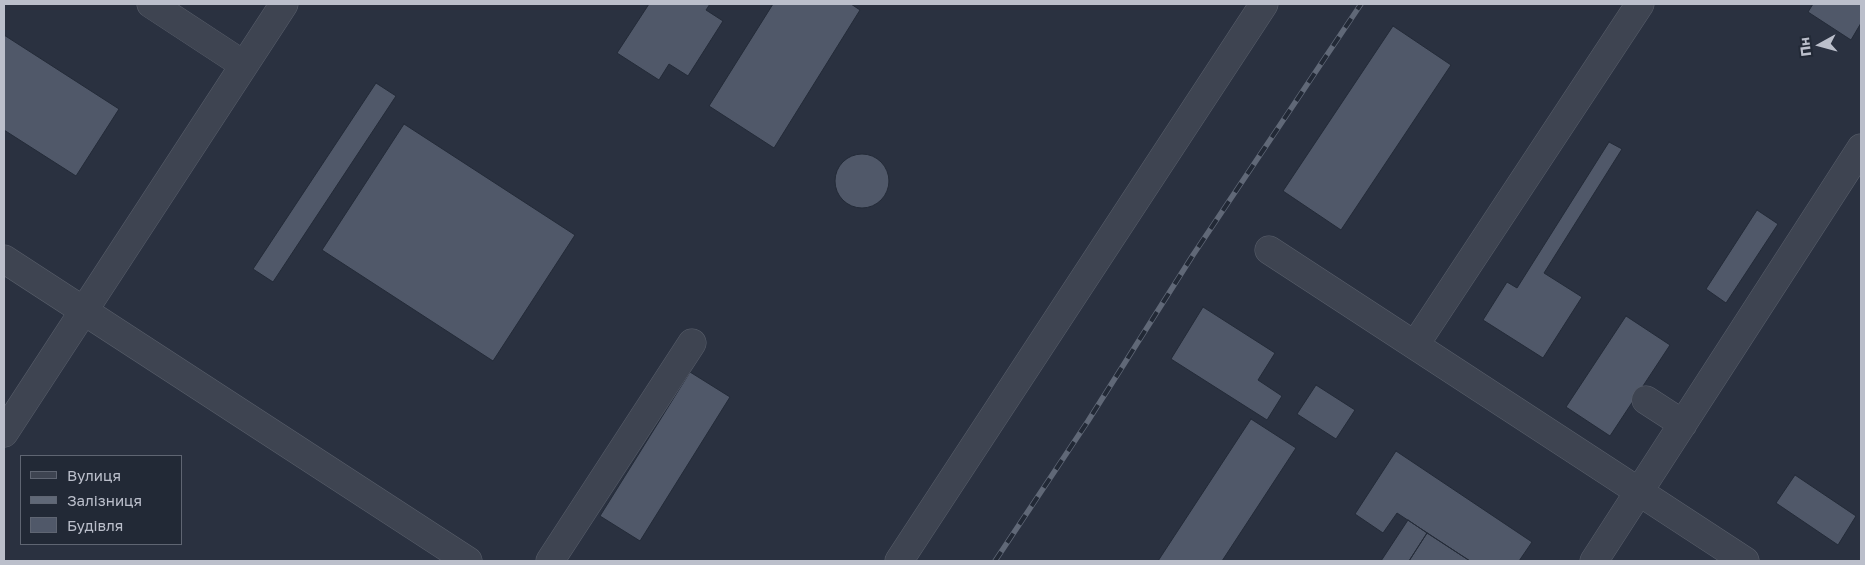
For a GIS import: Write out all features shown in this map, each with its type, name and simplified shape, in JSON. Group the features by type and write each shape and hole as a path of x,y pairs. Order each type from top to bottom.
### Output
{"lane":[{"path":"151,4 244,65"},
{"path":"4,433 284,4"},
{"path":"899,561 1264,4"},
{"path":"1415,345 1640,4"},
{"path":"1594,561 1861,148"},
{"path":"1269,250 1745,561"},
{"path":"4,258 468,561"},
{"path":"550,561 692,343"},
{"path":"1646,400 1683,424"}],"building":[{"path":"649,4 710,4 706,10 723,21 688,76 669,64 659,80 617,53"},
{"path":"773,4 851,4 860,10 774,148 709,106"},
{"path":"1813,4 1861,4 1861,23 1851,40 1808,12"},
{"path":"1393,26 1451,65 1341,230 1283,191"},
{"path":"4,35 119,109 76,176 4,130"},
{"path":"376,83 396,96 273,282 253,269"},
{"path":"404,124 575,235 493,361 322,250"},
{"path":"1609,142 1622,149 1544,273 1582,297 1543,358 1483,320 1507,282 1517,288"},
{"path":"857,154 867,154 877,158 885,166 889,181 885,196 877,204 867,208 857,208 847,204 839,196 835,186 835,176 839,166 847,158"},
{"path":"1757,210 1778,224 1726,303 1706,289"},
{"path":"1203,307 1275,353 1258,380 1282,396 1267,420 1171,359"},
{"path":"1626,316 1670,345 1610,436 1566,407"},
{"path":"690,372 730,397 640,541 600,516"},
{"path":"1316,385 1355,410 1336,439 1297,414"},
{"path":"1251,419 1296,448 1222,561 1158,561"},
{"path":"1396,451 1532,542 1519,561 1470,561 1397,513 1383,533 1355,514"},
{"path":"1795,475 1856,516 1838,545 1776,503"},
{"path":"1408,520 1427,533 1409,561 1381,561"},
{"path":"1427,533 1470,561 1409,561"}],"railway":[{"path":"995,561 1088,421 1193,255 1361,4"}]}
